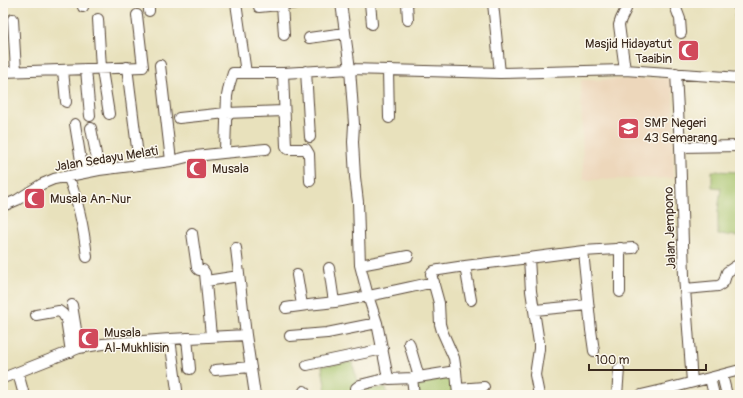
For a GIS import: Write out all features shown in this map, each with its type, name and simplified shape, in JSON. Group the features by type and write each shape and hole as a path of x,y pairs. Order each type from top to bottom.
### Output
{"street":[{"path":"236,3 245,71"},
{"path":"259,7 298,3"},
{"path":"341,3 350,69 354,124 353,142 358,202 360,265 377,323 388,378"},
{"path":"370,3 372,24"},
{"path":"406,3 408,20"},
{"path":"493,3 500,73"},
{"path":"623,3 626,9 619,25 625,70"},
{"path":"674,3 680,19 681,33"},
{"path":"738,3 740,17"},
{"path":"282,5 284,34"},
{"path":"3,72 142,67 137,15"},
{"path":"13,19 16,71"},
{"path":"98,19 101,68 109,114"},
{"path":"309,38 345,33"},
{"path":"160,66 171,161"},
{"path":"132,67 139,164"},
{"path":"86,69 90,116"},
{"path":"223,152 225,149 227,96 229,86 233,73 245,71 282,73 350,69 500,73 625,70 740,78"},
{"path":"63,70 66,102"},
{"path":"388,70 389,118"},
{"path":"306,71 310,137"},
{"path":"282,73 286,146 288,148 306,149 308,151 310,181"},
{"name":"Jalan Jempono","path":"676,73 685,289 692,382"},
{"path":"179,118 226,113 284,111"},
{"path":"75,124 83,173"},
{"path":"91,128 99,170"},
{"path":"680,147 740,146"},
{"name":"Jalan Sedayu Melati","path":"3,206 17,200 48,181 68,176 223,152 266,150"},
{"path":"68,176 80,211 85,235 87,257"},
{"path":"192,233 197,268 204,271 206,280 211,336"},
{"path":"236,248 246,335 255,395"},
{"path":"620,248 620,292"},
{"path":"484,387 458,392 454,358 440,324 439,303 431,274 434,271 583,251 633,248"},
{"path":"583,251 594,351"},
{"path":"360,265 408,256"},
{"path":"529,258 531,291 535,310 539,349 535,375 539,395"},
{"path":"685,289 718,286 724,282 727,272 740,265"},
{"path":"465,266 471,300"},
{"path":"329,268 334,302"},
{"path":"297,275 302,305"},
{"path":"206,280 239,276"},
{"path":"286,308 334,302 434,282"},
{"path":"72,305 75,350"},
{"path":"535,310 588,305"},
{"path":"36,315 59,311 63,314 66,319 75,350"},
{"path":"290,336 327,333 377,323"},
{"path":"3,378 75,350 103,344 211,336 246,335"},
{"path":"187,338 190,369"},
{"path":"170,339 177,390"},
{"path":"409,342 416,377 414,395"},
{"path":"307,365 383,349"},
{"path":"215,370 251,367"},
{"path":"617,395 619,369"},
{"path":"641,395 660,393 692,382 740,370"},
{"path":"357,395 356,388 360,385 388,378 416,377 456,371"},
{"path":"18,373 24,395"},
{"path":"722,375 727,395"},
{"path":"710,378 714,395"}],"shaded area":[{"name":"SMP Negeri 43 Semarang","path":"673,78 674,178 583,180 581,80"}],"green space":[{"path":"712,171 740,172 740,236 718,235 718,211 721,188 712,187"},
{"path":"352,362 360,389 386,388 388,395 312,395 326,392 322,366"},
{"path":"452,375 455,394 419,395 417,381"}],"place":[{"name":"Masjid Hidayatut Taaibin","path":"688,50"},
{"name":"SMP Negeri 43 Semarang","path":"628,129"},
{"name":"Musala","path":"197,168"},
{"name":"Musala An-Nur","path":"35,198"},
{"name":"Musala Al-Mukhlisin","path":"89,339"}]}
